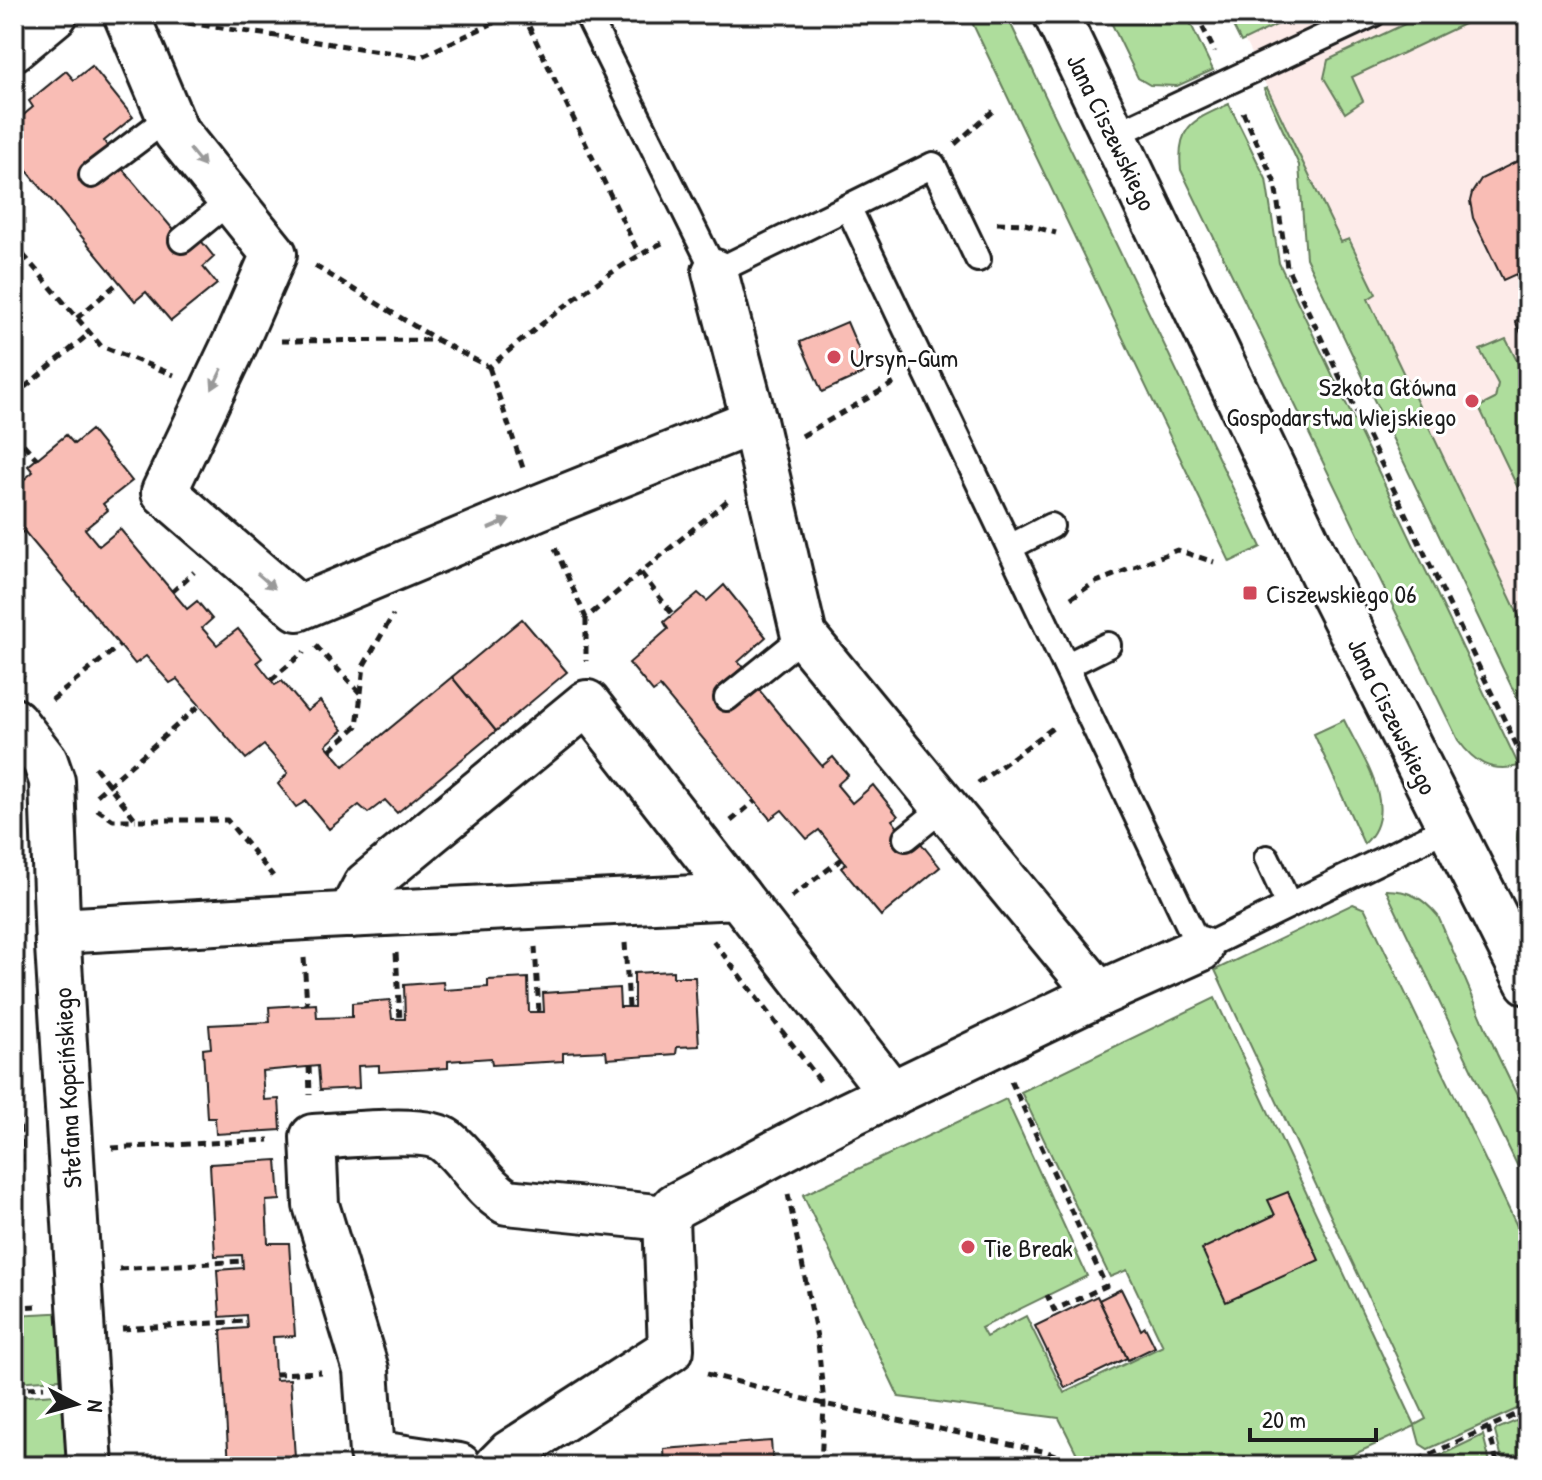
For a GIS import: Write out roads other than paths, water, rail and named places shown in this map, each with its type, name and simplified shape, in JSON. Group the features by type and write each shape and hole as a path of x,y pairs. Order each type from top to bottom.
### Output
{"street":[{"path":"14,48 55,14"},
{"path":"126,14 176,132 274,254 164,492 298,608 415,559 759,440"},
{"name":"Jana Ciszewskiego","path":"1056,14 1326,581 1528,982"},
{"path":"715,272 759,440 804,636 1099,994"},
{"path":"350,915 366,885 587,703 892,1094"},
{"name":"Stefana Kopcińskiego","path":"30,704 52,781 90,1466"},
{"path":"58,931 738,896"},
{"path":"497,1466 510,1453 671,1349 666,1218 682,1201 847,1115 1200,949"},
{"path":"459,1466 372,1453 366,1370 316,1205 313,1137 425,1132 446,1140 492,1192 507,1202 666,1218"}],"lane":[{"path":"587,14 715,272 933,165 978,259"},
{"path":"1114,135 1373,14"},
{"path":"92,175 169,117"},
{"path":"182,240 231,200"},
{"path":"848,207 1200,949 1449,827"},
{"path":"1010,547 1051,526"},
{"path":"727,698 804,636"},
{"path":"1066,666 1108,645"},
{"path":"906,838 944,807"},
{"path":"1267,858 1289,905"}],"place":[{"name":"Ursyn-Gum","path":"834,357"},
{"name":"Szkoła Główna Gospodarstwa Wiejskiego","path":"1472,401"},
{"name":"Ciszewskiego 06","path":"1250,593"},
{"name":"Tie Break","path":"968,1247"}]}
